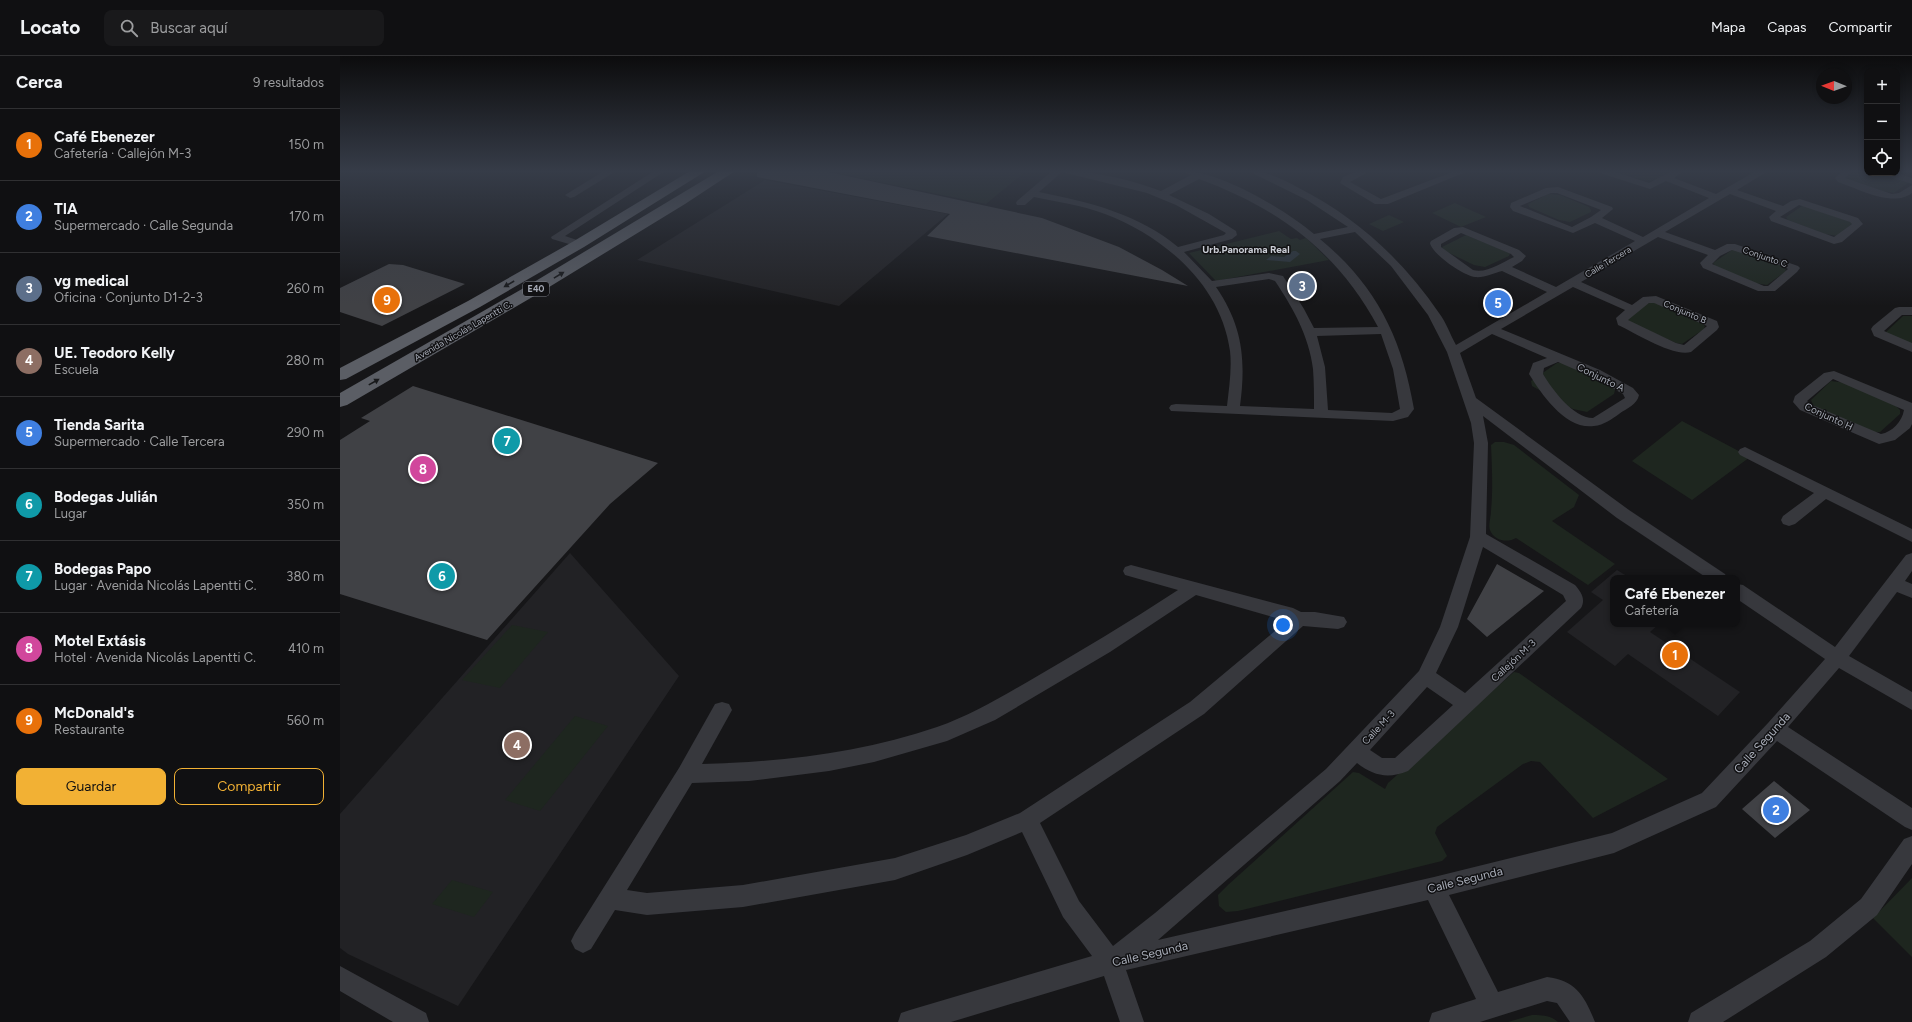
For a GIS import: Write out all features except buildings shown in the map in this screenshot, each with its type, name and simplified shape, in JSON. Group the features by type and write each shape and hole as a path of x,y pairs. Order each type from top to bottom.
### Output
{"highway":[{"name":"Avenida Nicolás Lapentti C.","path":"340,375 474,304 625,216"},
{"name":"Avenida Nicolás Lapentti C.","path":"340,401 456,336 656,216"}],"street":[{"path":"579,244 556,237 589,216"},
{"path":"1117,216 1144,228 1177,251 1210,285 1229,319 1236,344 1238,373 1233,410"},
{"path":"1177,251 1232,235 1231,231 1206,216"},
{"path":"1176,408 1393,417 1403,414 1407,409 1402,377 1386,330 1364,293 1345,268 1316,240 1284,216"},
{"name":"Calle M-3","path":"1111,962 1163,921 1333,775 1426,676 1449,627 1478,537 1481,443 1478,423 1453,352 1434,314 1395,264 1360,231 1338,216"},
{"path":"1535,216 1573,230 1599,216"},
{"name":"Calle Tercera","path":"1453,352 1490,328 1573,283 1686,216"},
{"path":"1776,216 1774,218 1775,219 1830,240 1838,240 1858,224 1854,220 1843,216"},
{"path":"1595,219 1644,241"},
{"path":"1503,267 1518,259 1520,256 1469,231 1458,230 1435,243 1436,248 1469,272 1480,274 1503,267 1557,292"},
{"path":"1316,240 1360,231"},
{"path":"1658,233 1716,254"},
{"name":"Conjunto C","path":"1726,247 1736,247 1794,268 1772,289 1762,290 1710,268 1706,263 1716,254 1726,247"},
{"path":"1210,285 1269,276 1279,278 1295,302 1310,332 1319,366 1321,414"},
{"path":"1573,283 1632,309"},
{"name":"Conjunto B","path":"1647,299 1656,300 1708,321 1713,324 1713,327 1687,348 1680,348 1622,322 1622,318 1632,309 1647,299"},
{"path":"1912,311 1899,310 1878,329 1878,333 1884,337 1912,348"},
{"name":"Conjunto A","path":"1490,328 1594,373 1628,391 1632,395 1631,400 1594,422 1581,421 1555,400 1543,387 1536,374 1538,366 1557,358"},
{"path":"1310,332 1386,330"},
{"name":"Conjunto H","path":"1829,376 1839,377 1911,408 1908,427 1889,438 1879,439 1806,407 1800,402 1800,399 1829,376"},
{"path":"1471,401 1623,514 1714,575"},
{"path":"1745,452 1912,536"},
{"path":"1789,520 1825,492"},
{"name":"Callejón M-3","path":"1356,751 1381,768 1390,769 1401,765 1575,603 1574,596 1569,590 1478,537"},
{"name":"Calle Segunda","path":"910,1022 1111,962 1434,888 1614,843 1709,800 1775,729 1837,658 1912,559"},
{"path":"1131,571 1293,615 1296,619 1315,619 1338,622"},
{"path":"1895,583 1912,592"},
{"path":"686,774 749,772 829,762 874,753 940,735 988,714 1104,647 1193,589"},
{"path":"1740,592 1837,658 1912,702"},
{"path":"609,898 647,904 743,896 895,869 967,845 1027,820 1197,708 1295,624 1296,619"},
{"path":"1426,676 1466,704"},
{"path":"583,941 686,774 722,710"},
{"path":"1775,729 1912,820"},
{"path":"1027,820 1071,909 1111,962 1132,1022"},
{"path":"1700,1022 1818,949 1869,907 1912,846"},
{"path":"1434,888 1492,1006"},
{"path":"340,978 417,1022"},
{"path":"1441,1022 1547,989 1558,989 1568,994 1583,1022"}],"shaded area":[{"path":"707,216 946,216 839,306 637,260"},
{"path":"1387,216 1391,216 1404,222 1383,231 1369,224"},
{"path":"1438,216 1486,217 1461,227"},
{"path":"1550,216 1582,216 1570,222"},
{"path":"1834,216 1853,223 1837,236 1825,234 1788,220 1786,217"},
{"path":"1279,231 1291,239 1297,238 1300,240 1306,238 1329,260 1216,281 1189,253"},
{"path":"1466,235 1510,253 1509,256 1485,267 1474,265 1443,250 1442,247"},
{"path":"1732,250 1737,250 1782,266 1786,270 1767,285 1754,283 1715,266 1713,263"},
{"path":"1293,251 1300,254 1290,262 1266,260 1271,256 1284,257"},
{"path":"1649,303 1655,303 1701,322 1705,326 1704,329 1682,344 1676,343 1629,322 1627,318"},
{"path":"1903,316 1912,316 1912,346 1890,336 1886,332"},
{"path":"1557,363 1563,363 1611,385 1615,390 1614,394 1587,412 1573,409 1532,386 1531,381"},
{"path":"1831,381 1847,383 1894,404 1900,410 1900,414 1880,432 1873,432 1821,410 1813,405 1811,400"},
{"path":"1682,421 1750,457 1692,500 1632,461"},
{"path":"1495,442 1504,442 1514,445 1579,495 1574,507 1552,521 1615,564 1588,585 1516,538 1505,541 1498,539 1492,534 1489,526 1492,495 1491,445"},
{"path":"570,553 679,676 458,1006 348,954 340,948 340,814"},
{"path":"1617,570 1625,575 1611,575"},
{"path":"1610,576 1610,627 1656,627 1650,632 1740,692 1718,716 1628,654 1615,666 1567,632 1603,600 1591,592"},
{"path":"512,625 548,632 500,688 462,680"},
{"path":"1514,672 1519,673 1668,779 1593,818 1540,762 1531,761 1523,764 1437,827 1435,833 1447,856 1442,861 1238,911 1226,912 1219,906 1218,895 1229,884 1353,772 1359,773 1385,789 1388,783"},
{"path":"575,716 608,726 540,811 505,800"},
{"path":"1912,878 1912,957 1873,918"},
{"path":"452,880 493,892 474,917 432,904"},
{"path":"1532,1015 1542,1015 1558,1022 1508,1022"}],"place":[{"name":"vg medical","path":"1302,286"},
{"name":"McDonald's","path":"387,300"},
{"name":"Tienda Sarita","path":"1498,303"},
{"name":"Bodegas Papo","path":"507,441"},
{"name":"Motel Extásis","path":"423,469"},
{"name":"Bodegas Julián","path":"442,576"},
{"name":"Café Ebenezer","path":"1675,655"},
{"name":"UE. Teodoro Kelly","path":"517,745"},
{"name":"TIA","path":"1776,810"}],"district":[{"name":"Urb.Panorama Real","path":"1246,249"}]}
